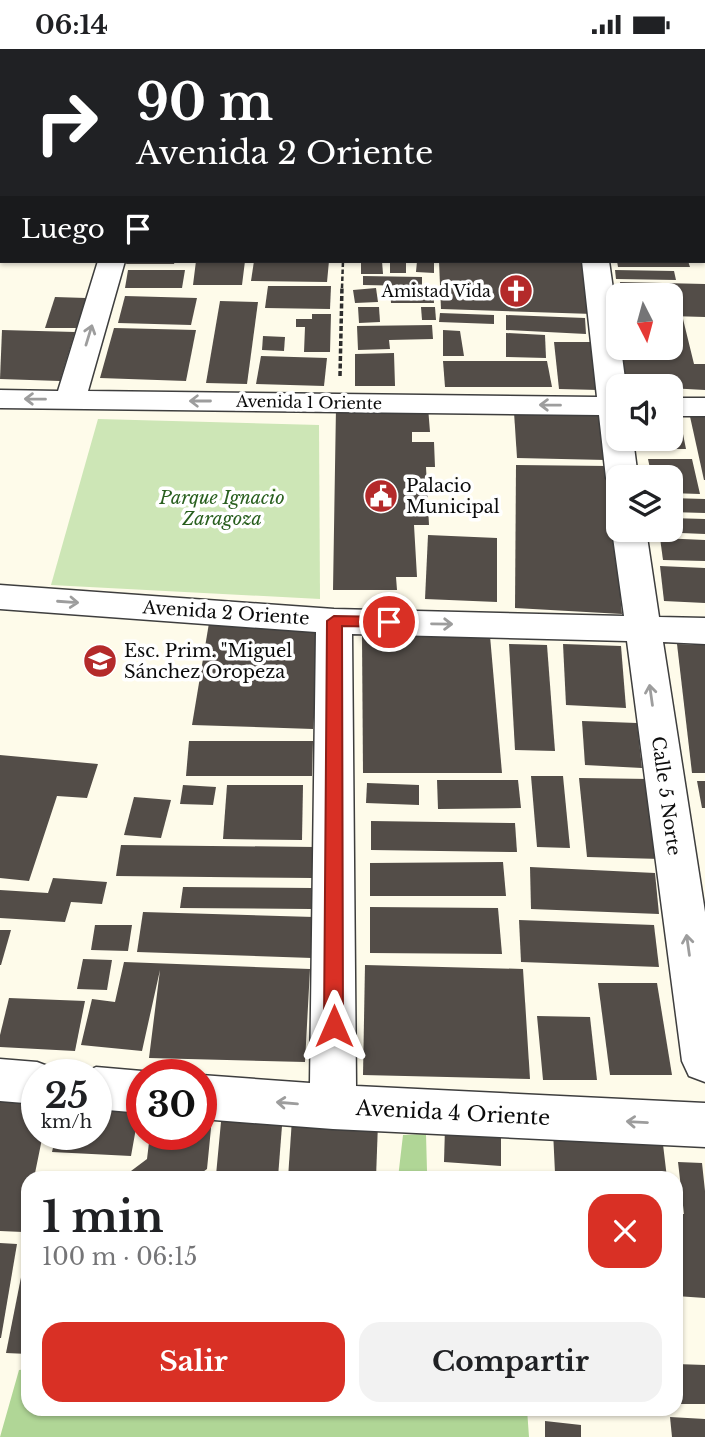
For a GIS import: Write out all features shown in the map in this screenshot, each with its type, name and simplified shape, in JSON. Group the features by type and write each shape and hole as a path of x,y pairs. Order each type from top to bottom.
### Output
{"street":[{"path":"70,400 110,263"},
{"path":"596,263 612,374"},
{"name":"Avenida 1 Oriente","path":"0,399 606,406"},
{"path":"683,407 705,407"},
{"name":"Calle 5 Norte","path":"630,542 705,1061"},
{"name":"Avenida 2 Oriente","path":"3,606 334,621 641,627 705,631"},
{"path":"333,1107 334,621"},
{"path":"0,1080 21,1082"},
{"name":"Avenida 4 Oriente","path":"217,1098 333,1107 705,1125"}],"path":[{"path":"339,401 343,263"}],"green space":[{"name":"Parque Ignacio Zaragoza","path":"98,419 319,425 320,599 51,585"},
{"path":"426,1134 427,1171 399,1171 403,1135"},
{"path":"19,1370 21,1416 528,1416 529,1437 0,1437"}],"building":[{"path":"126,263 174,263 174,264"},
{"path":"196,263 245,263 242,285 193,285"},
{"path":"254,263 329,263 327,282 251,281"},
{"path":"361,263 382,263 383,274 361,274"},
{"path":"390,263 406,263 406,273 390,273"},
{"path":"417,263 434,263 434,273 416,272"},
{"name":"Amistad Vida","path":"439,263 589,263 593,314 441,309"},
{"path":"617,263 689,263 690,267 618,267"},
{"path":"128,270 185,270 182,288 125,288"},
{"path":"615,270 674,271 676,280 616,279"},
{"path":"363,276 422,277 422,286 433,288 434,303 391,303 390,288 414,286 363,285"},
{"path":"683,283 705,284 705,317 683,316"},
{"path":"268,286 331,286 330,309 265,308"},
{"path":"376,288 378,302 355,303 353,290"},
{"path":"125,296 197,298 191,325 118,323"},
{"path":"55,297 86,298 77,328 45,328"},
{"path":"220,301 258,302 247,384 206,383"},
{"path":"358,307 379,307 380,322 359,323"},
{"path":"421,307 435,307 436,320 422,320"},
{"path":"440,313 494,315 494,324 439,322"},
{"path":"312,314 331,314 330,352 304,352 305,327 296,327 296,319 312,319"},
{"path":"506,315 585,318 586,334 506,330"},
{"path":"683,319 694,364 705,364 705,390 683,389 683,374 624,374 622,361 682,361"},
{"path":"432,325 433,339 389,340 390,349 358,350 357,326"},
{"path":"114,328 196,330 186,381 100,378"},
{"path":"2,330 75,332 60,381 0,379"},
{"path":"443,330 460,331 464,356 443,356"},
{"path":"506,333 545,335 546,358 506,357"},
{"path":"263,336 285,337 284,351 262,350"},
{"path":"554,342 591,342 598,390 559,389"},
{"path":"394,353 395,386 355,386 355,354"},
{"path":"261,356 327,358 324,386 256,384"},
{"path":"443,361 547,361 552,387 445,387"},
{"name":"Palacio Municipal","path":"336,407 428,407 430,432 412,432 412,442 434,442 435,467 426,467 429,525 414,525 417,577 396,577 397,590 333,590"},
{"path":"514,412 600,414 606,460 517,458"},
{"path":"689,412 705,413 705,480 704,480"},
{"path":"648,459 692,459 700,494 683,493 683,465 649,465"},
{"path":"516,465 606,466 606,542 615,542 622,614 515,608"},
{"path":"683,498 705,499 705,513 683,512"},
{"path":"683,518 705,519 705,534 683,533"},
{"path":"428,535 497,538 497,602 425,599"},
{"path":"705,540 705,561 663,560 661,542"},
{"path":"660,566 705,568 705,603 664,601"},
{"path":"209,623 322,626 313,729 192,725"},
{"path":"362,636 490,636 502,773 363,773"},
{"path":"509,644 547,645 555,751 515,750"},
{"path":"563,644 621,646 626,708 566,705"},
{"path":"677,644 705,645 705,773 692,773"},
{"path":"582,721 637,723 642,768 585,765"},
{"path":"189,741 313,741 312,776 186,776"},
{"path":"0,755 98,764 87,798 57,796 29,881 0,878"},
{"path":"531,776 563,776 570,848 537,847"},
{"path":"579,778 650,779 661,859 587,857"},
{"path":"437,780 518,780 521,808 438,809"},
{"path":"697,781 705,781 705,808 702,808"},
{"path":"367,783 419,785 419,805 366,803"},
{"path":"183,785 216,787 213,805 180,804"},
{"path":"227,785 303,785 302,840 223,839"},
{"path":"134,797 171,800 161,838 124,835"},
{"path":"371,821 515,823 517,852 371,850"},
{"path":"121,845 315,847 313,878 116,876"},
{"path":"503,862 506,896 370,896 370,863"},
{"path":"530,867 655,873 659,914 531,909"},
{"path":"53,878 107,882 102,904 71,902 65,922 0,918 0,890 48,893"},
{"path":"183,887 312,888 311,909 180,908"},
{"path":"370,907 498,908 502,954 370,953"},
{"path":"143,912 314,917 312,958 137,952"},
{"path":"519,920 654,925 659,967 521,962"},
{"path":"95,925 132,925 128,951 91,950"},
{"path":"0,930 11,930 1,965 0,965"},
{"path":"83,959 112,960 107,990 77,989"},
{"path":"124,962 310,969 305,1062 149,1058 160,970 142,1051 81,1045 92,999 115,1002"},
{"path":"365,965 523,969 530,1079 363,1075"},
{"path":"598,983 657,983 672,1075 610,1075"},
{"path":"9,998 85,1001 75,1051 0,1047 0,1035"},
{"path":"537,1016 590,1017 597,1080 543,1080"},
{"path":"0,1097 21,1098 21,1150 40,1150 35,1171 21,1171 21,1232 0,1231"},
{"path":"112,1105 126,1105 126,1150 132,1150 131,1156 52,1152 112,1150"},
{"path":"222,1111 283,1113 278,1171 216,1171"},
{"path":"292,1119 378,1123 376,1171 288,1171"},
{"path":"445,1127 501,1131 501,1166 444,1162"},
{"path":"553,1131 662,1136 666,1171 555,1171"},
{"path":"148,1150 209,1150 207,1169 204,1171 131,1171 147,1159"},
{"path":"678,1162 702,1163 705,1191 705,1298 683,1296 683,1171 679,1171"},
{"path":"0,1243 17,1244 1,1338 0,1338"},
{"path":"21,1277 21,1354 6,1353"},
{"path":"683,1364 705,1365 705,1404 683,1404"},
{"path":"670,1417 705,1419 705,1437 672,1437"},
{"path":"545,1421 581,1425 581,1437 545,1437"}],"place":[{"name":"Amistad Vida","path":"516,291"},
{"name":"Palacio Municipal","path":"381,496"},
{"name":"Esc. Prim. \"Miguel Sánchez Oropeza","path":"100,661"}],"route":[{"path":"334,1026 334,621 389,622"}]}
